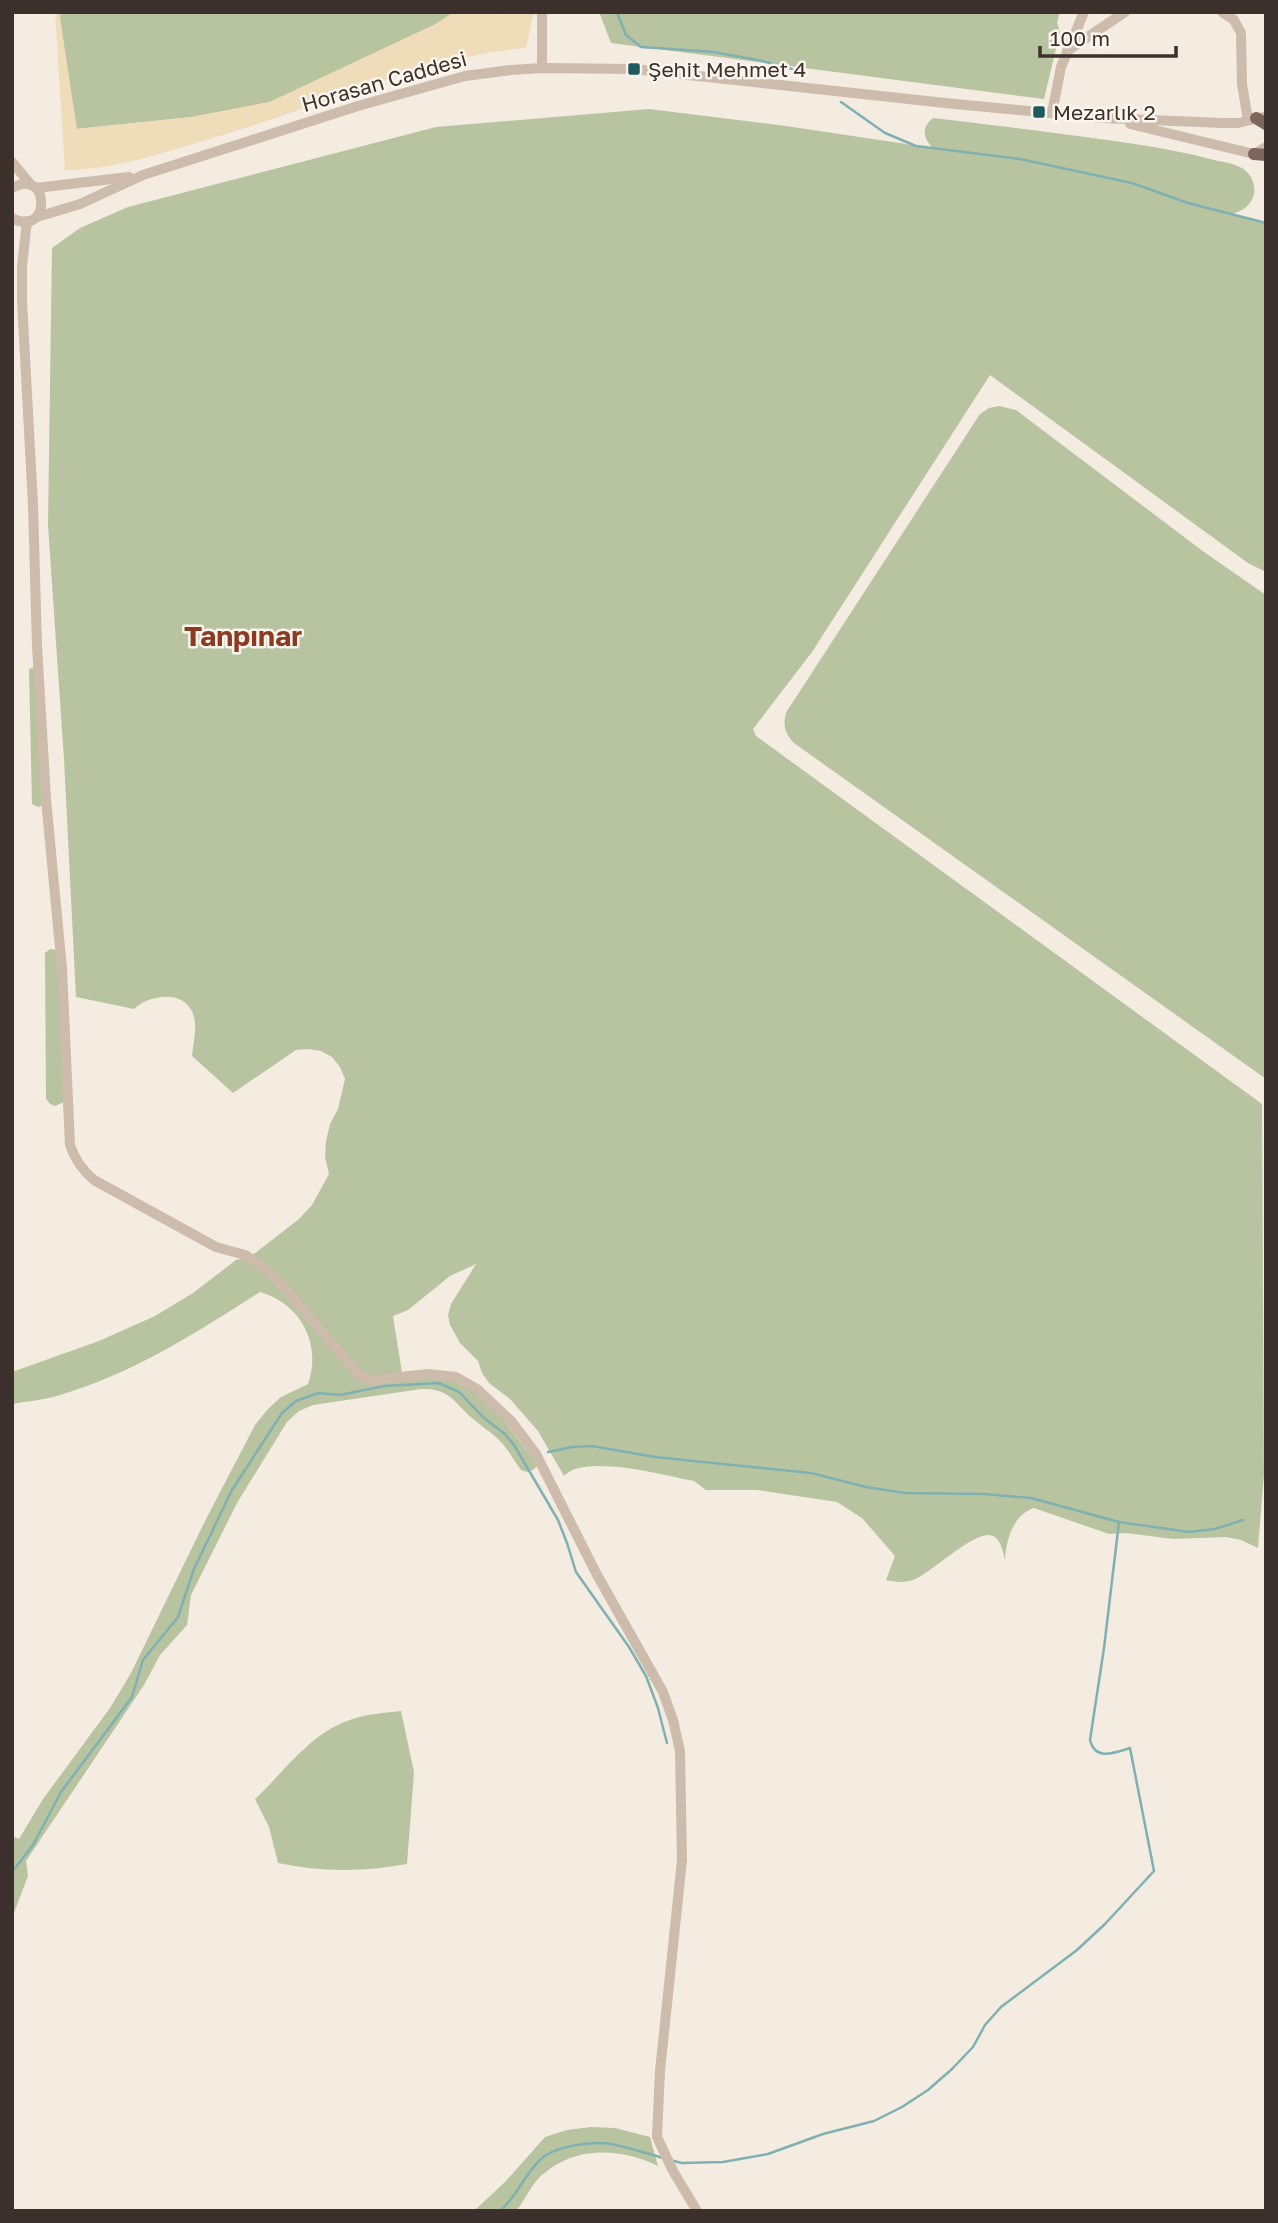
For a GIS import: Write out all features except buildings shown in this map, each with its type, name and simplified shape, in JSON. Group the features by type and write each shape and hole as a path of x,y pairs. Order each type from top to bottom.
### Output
{"street":[{"path":"542,12 542,68"},
{"path":"1052,113 1061,67 1084,12"},
{"path":"1067,51 1125,12"},
{"path":"1222,12 1234,20 1241,33 1242,84 1255,120 1227,135 1227,146"},
{"name":"Horasan Caddesi","path":"22,220 80,204 143,175 358,106 465,76 542,68 634,69 1103,118 1255,120"},
{"name":"Horasan Caddesi","path":"1103,118 1260,154 1266,147"},
{"path":"12,162 43,202 42,208 22,220 22,301 33,505 37,646 46,799 62,969 70,1145 81,1168 94,1180 216,1247 244,1255 263,1267 359,1375 373,1380 437,1374 463,1380 477,1389 512,1422 536,1454 596,1573 657,1679 669,1706 677,1735 681,1774 682,1860 660,2071 657,2137 697,2211"},
{"name":"Horasan Caddesi","path":"12,188 21,184 34,187 143,175"}],"green space":[{"path":"59,12 454,12 436,24 270,102 192,117 76,129"},
{"path":"599,12 1060,12 1057,22 1060,32 1044,99 611,43"},
{"path":"649,109 933,148 927,141 925,130 933,118 1155,147 1237,166 1252,178 1254,194 1251,202 1243,210 1232,214 1266,223 1266,572 1248,563 990,375 812,652 753,729 756,736 1262,1104 1264,1474 1258,1548 1226,1537 1173,1539 1126,1533 1109,1534 1034,1508 1021,1516 1012,1529 1005,1560 998,1540 985,1535 965,1545 921,1576 910,1581 896,1582 886,1580 895,1556 862,1518 837,1502 757,1490 706,1490 694,1481 607,1466 574,1469 564,1476 538,1431 510,1399 489,1383 478,1361 460,1343 450,1325 448,1315 451,1304 476,1264 450,1276 408,1310 393,1316 402,1373 439,1373 488,1399 538,1465 527,1472 521,1470 499,1439 450,1397 430,1389 313,1405 299,1411 287,1422 237,1503 191,1595 187,1625 160,1655 144,1685 26,1861 28,1876 12,1918 12,1836 19,1839 43,1799 110,1708 131,1673 255,1425 281,1397 308,1384 312,1354 310,1340 297,1316 287,1306 260,1292 139,1364 60,1395 12,1404 12,1372 99,1341 155,1316 193,1293 236,1260 250,1257 299,1219 312,1205 329,1174 325,1157 326,1141 345,1079 332,1057 321,1051 296,1050 233,1093 192,1056 195,1021 190,1008 184,1002 176,998 158,998 134,1009 76,997 64,759 48,525 52,248 80,228 128,207 436,127"},
{"path":"999,406 1016,410 1204,552 1266,595 1266,1079 794,743 788,736 785,724 787,711 980,414"},
{"path":"34,667 43,805 38,807 32,804 29,669"},
{"path":"50,949 58,950 64,1102 55,1106 46,1099 45,953"},
{"path":"401,1711 414,1772 407,1864 342,1870 278,1863 269,1827 255,1799 298,1755 333,1727 360,1717"},
{"path":"615,2128 650,2137 658,2166 627,2155 579,2155 550,2169 537,2180 516,2211 474,2211 506,2181 545,2137 567,2130"}],"sand":[{"path":"55,12 59,12 77,129 192,117 270,102 436,24 454,12 497,12 504,15 534,12 526,48 447,61 422,68 240,130 144,158 97,168 65,170"}],"waterway":[{"path":"617,12 626,35 641,47 714,52 792,69"},
{"path":"841,102 885,133 916,146 1020,159 1132,183 1188,203 1266,223"},
{"path":"12,1872 33,1845 61,1792 132,1697 143,1660 178,1617 194,1569 232,1490 282,1413 296,1401 318,1393 340,1395 384,1386 439,1383 459,1392 484,1418 505,1434 558,1520 576,1572 646,1676 667,1743"},
{"path":"548,1452 592,1446 655,1457 811,1473 866,1487 905,1493 984,1494 1031,1498 1119,1522 1189,1532 1215,1529 1243,1520"},
{"path":"674,2161 723,2162 768,2154 823,2134 874,2121 902,2107 928,2090 952,2069 973,2047 985,2025 1001,2007 1077,1950 1154,1871 1130,1748 1106,1754 1096,1751 1090,1740 1119,1522"},
{"path":"500,2211 540,2160 560,2149 608,2143 664,2158"}],"place":[{"name":"Şehit Mehmet 4","path":"634,69"},
{"name":"Mezarlık 2","path":"1039,112"}],"district":[{"name":"Tanpınar","path":"243,635"}]}
